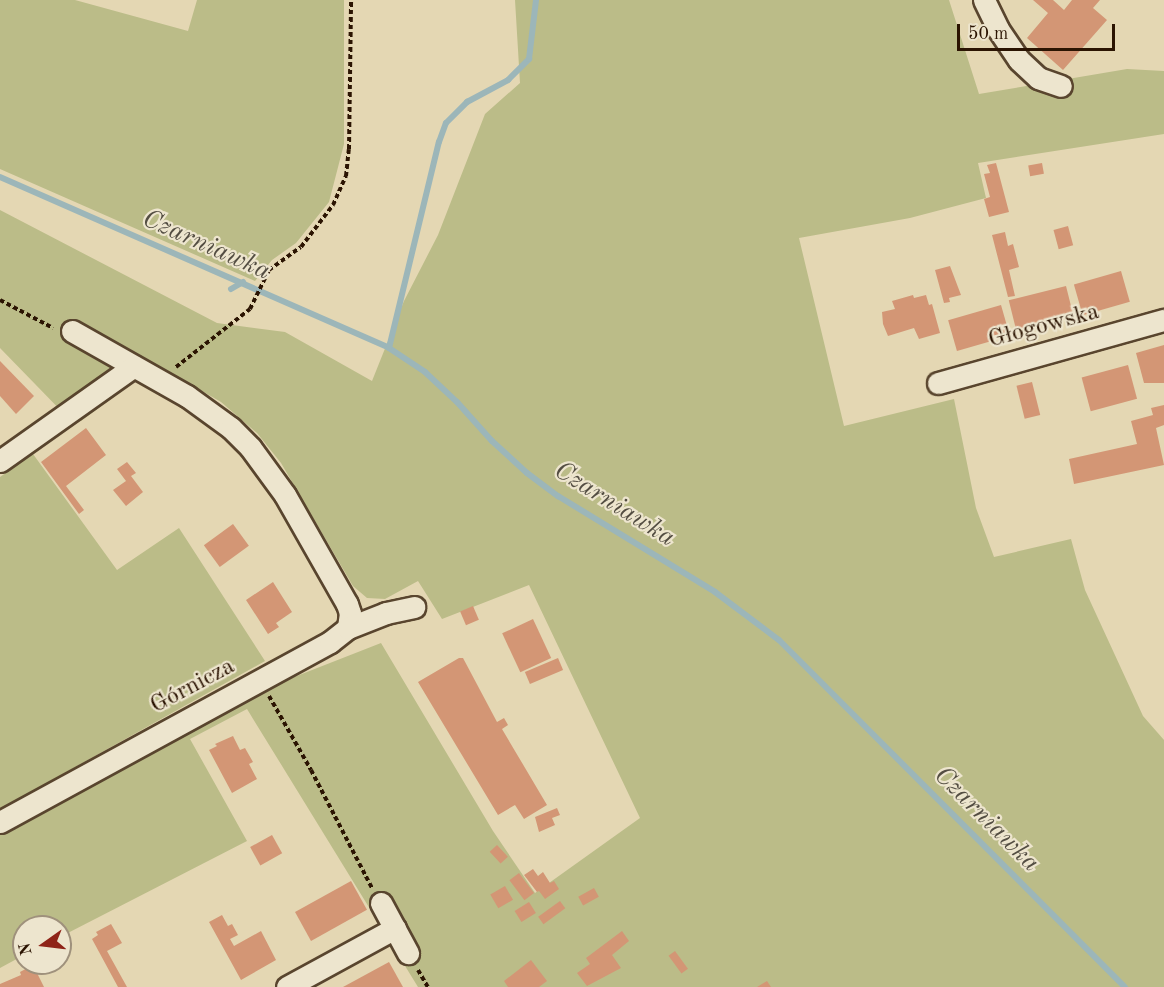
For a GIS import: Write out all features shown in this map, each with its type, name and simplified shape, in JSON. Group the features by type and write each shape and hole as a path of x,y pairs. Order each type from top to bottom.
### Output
{"street":[{"path":"984,0 998,29 1018,60 1038,78 1061,86"},
{"name":"Głogowska","path":"938,383 1164,321"},
{"path":"72,331 187,396 224,423 267,468 347,604 350,613 348,628"},
{"path":"0,461 134,366"},
{"name":"Górnicza","path":"0,822 330,642 348,628 386,613 414,607"},
{"path":"381,903 408,953"},
{"path":"286,987 394,928"}],"path":[{"path":"159,380 244,314 254,303 265,276 301,247 333,205 346,176 349,149 351,0"},
{"path":"0,300 53,328 72,331"},
{"path":"260,680 311,770 381,903"}],"green space":[{"path":"0,0 75,0 188,31 197,0 344,0 344,144 329,202 296,243 272,260 255,281 0,169"},
{"path":"515,0 949,0 979,94 1127,69 1164,71 1164,134 978,163 986,198 910,218 799,238 844,426 954,399 976,508 994,557 1071,539 1085,590 1143,716 1164,740 1164,987 418,987 247,709 190,739 247,841 72,931 72,915 12,915 12,962 0,968 0,834 243,697 381,643 493,831 535,893 640,818 529,585 442,619 418,581 385,599 367,598 353,586 281,463 257,433 221,402 157,365 81,421 76,417 71,421 0,348 0,210 217,323 285,332 372,381 404,301 438,235 485,114 520,83"},
{"path":"33,454 117,570 179,528 265,661 0,809 0,477"}],"building":[{"path":"1033,0 1053,0 1064,10 1072,0 1100,0 1093,8 1107,20 1063,70 1027,38 1048,13"},
{"path":"996,163 1009,212 989,217 984,199 990,197 984,174 990,173 987,165"},
{"path":"1042,163 1044,174 1030,176 1028,165"},
{"path":"1068,226 1073,245 1059,249 1054,230"},
{"path":"1005,232 1008,246 1013,244 1019,267 1009,270 1015,296 1008,297 992,235"},
{"path":"950,266 961,295 949,298 950,302 944,303 935,270"},
{"path":"1121,271 1130,302 1083,315 1074,285"},
{"path":"1066,286 1074,317 1016,331 1009,300"},
{"path":"913,295 914,298 926,295 929,305 932,304 940,333 919,339 914,328 888,336 883,324 882,312 895,309 892,301"},
{"path":"1001,305 1010,336 957,351 948,320"},
{"path":"1164,345 1164,383 1144,383 1136,353"},
{"path":"0,361 34,396 16,414 0,396"},
{"path":"1128,365 1137,399 1091,411 1082,377"},
{"path":"1032,382 1040,415 1025,419 1016,386"},
{"path":"1164,405 1164,425 1156,428 1164,465 1074,484 1069,459 1137,444 1131,421 1153,415 1151,408"},
{"path":"86,428 106,455 66,486 84,510 79,514 41,462"},
{"path":"127,462 136,473 131,476 143,492 126,506 113,490 126,481 117,469"},
{"path":"233,524 249,546 220,567 204,545"},
{"path":"273,582 292,612 276,623 279,627 268,634 246,600"},
{"path":"473,606 479,620 466,625 460,611"},
{"path":"533,619 551,658 520,672 502,633"},
{"path":"459,658 463,658 497,722 504,718 508,725 502,729 547,805 524,819 515,805 498,815 418,682"},
{"path":"558,658 563,670 530,684 525,672"},
{"path":"233,736 240,750 245,748 253,762 249,764 257,779 232,793 209,750 217,746 215,744"},
{"path":"557,808 560,815 552,818 555,825 539,832 535,817"},
{"path":"272,835 282,853 260,865 250,847"},
{"path":"497,845 508,857 501,864 490,852"},
{"path":"533,869 538,876 543,872 550,883 554,881 559,889 545,899 524,875"},
{"path":"519,873 534,893 524,900 509,880"},
{"path":"351,881 367,910 311,941 295,912"},
{"path":"505,886 513,900 498,908 490,894"},
{"path":"594,888 599,897 583,905 578,897"},
{"path":"560,901 565,908 543,924 538,917"},
{"path":"529,902 536,913 521,922 515,911"},
{"path":"222,915 228,926 232,924 238,935 230,939 234,946 261,931 276,960 241,980 209,922"},
{"path":"111,924 122,943 107,951 127,987 118,987 92,939 98,935 96,932"},
{"path":"622,931 629,941 612,955 621,968 587,986 577,973 590,964 586,958"},
{"path":"675,951 688,969 681,974 669,956"},
{"path":"531,960 547,981 539,987 508,987 504,981"},
{"path":"389,962 403,987 343,987"},
{"path":"21,975 38,975 44,987 0,987 0,984"},
{"path":"767,981 771,987 757,987"}],"waterway":[{"path":"389,348 439,142 446,123 467,102 508,80 529,59 536,0"},
{"name":"Czarniawka","path":"0,177 389,348 425,372 457,402 492,441 527,473 558,496 715,592 779,640 1125,987"},
{"name":"Czarniawka","path":"231,289 243,282"}]}
